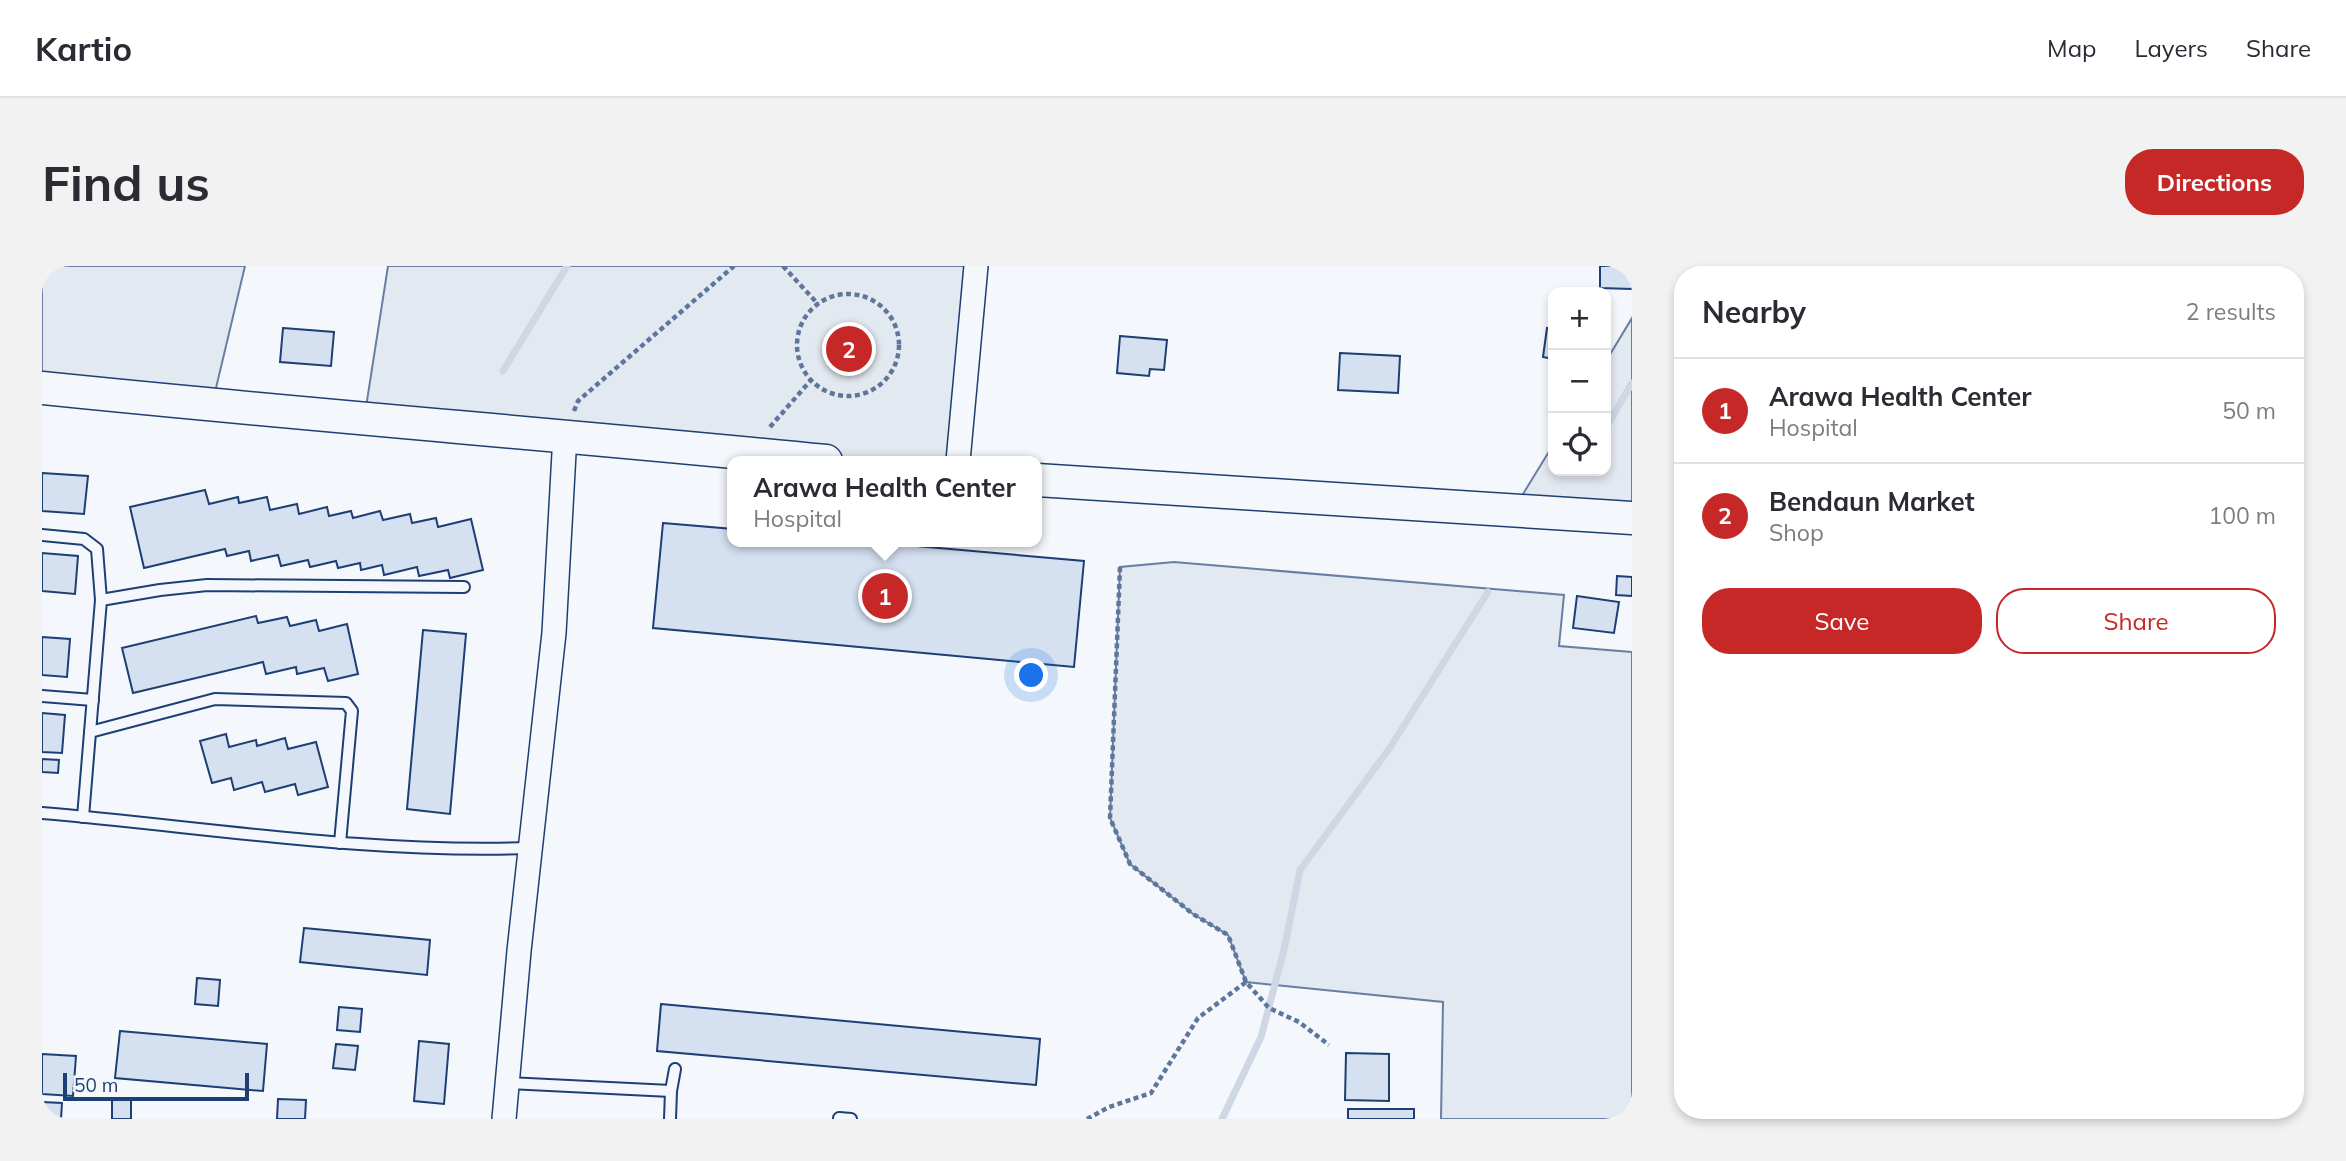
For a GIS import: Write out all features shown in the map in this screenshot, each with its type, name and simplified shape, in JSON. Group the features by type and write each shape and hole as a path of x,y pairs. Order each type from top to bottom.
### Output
{"street":[{"path":"958,456 976,266"},
{"path":"42,388 777,456"},
{"path":"504,1119 519,951 554,633 565,435"},
{"path":"1042,480 1632,518"}],"lane":[{"path":"42,535 84,539 97,550 101,600 83,817"},
{"path":"101,600 208,585 464,587"},
{"path":"42,696 93,700"},
{"path":"90,732 215,699 346,703 352,711 340,842"},
{"path":"42,813 389,848 531,848"},
{"path":"670,1119 675,1069"},
{"path":"507,1083 671,1091"},
{"path":"839,1118 851,1119"}],"path":[{"path":"565,435 578,401 734,266"},
{"path":"783,266 818,304"},
{"path":"841,295 866,297 877,303 894,323 898,335 899,349 888,376 865,393 851,395 822,389 811,380 799,359 797,347 802,323 818,304 841,295"},
{"path":"747,453 811,380"},
{"path":"1120,568 1110,818 1130,864 1193,914 1228,935 1246,982 1269,1008 1299,1022 1329,1045"},
{"path":"1087,1119 1109,1107 1151,1093 1198,1018 1246,982"}],"shaded area":[{"path":"42,266 245,266 212,405 42,388"},
{"path":"388,266 976,266 958,456 770,456 364,420"},
{"path":"1632,318 1632,518 1512,512 1548,453 1548,476 1611,476 1611,353"},
{"path":"1174,562 1564,595 1559,646 1632,652 1632,1119 1441,1119 1443,1002 1246,982 1228,935 1193,914 1130,864 1110,818 1120,567"}],"building":[{"path":"1600,266 1632,266 1632,289 1600,287"},
{"path":"283,328 334,332 331,366 280,362"},
{"path":"1547,328 1548,358 1543,357"},
{"path":"1120,336 1167,340 1164,370 1150,369 1149,376 1117,373"},
{"path":"1340,353 1400,356 1398,393 1338,390"},
{"path":"42,473 88,476 84,514 42,511"},
{"path":"205,490 209,504 238,497 239,503 267,497 270,510 297,504 299,514 327,507 329,516 351,511 353,518 380,511 383,520 410,514 412,523 436,518 438,527 471,519 483,570 450,578 448,570 419,576 417,567 384,575 382,565 361,570 360,563 338,568 336,561 310,567 308,560 281,566 278,555 251,561 249,551 227,556 225,549 144,568 130,507"},
{"path":"663,523 727,528 727,547 927,547 1084,561 1074,667 653,628"},
{"path":"42,553 78,556 75,594 42,591"},
{"path":"1617,576 1632,577 1632,596 1616,595"},
{"path":"1577,596 1619,602 1614,633 1573,628"},
{"path":"256,616 258,623 287,617 290,626 316,620 319,631 347,624 358,674 328,681 324,668 297,674 296,667 266,674 263,662 133,693 122,648"},
{"path":"423,630 466,634 450,814 407,809"},
{"path":"42,637 70,639 67,677 42,675"},
{"path":"42,713 65,715 62,753 42,752"},
{"path":"226,734 229,747 256,740 257,746 285,738 288,749 316,742 328,787 298,795 295,784 265,792 262,782 234,790 231,778 212,783 200,741"},
{"path":"42,759 59,760 58,773 42,772"},
{"path":"304,928 430,940 427,975 300,962"},
{"path":"197,978 220,980 218,1006 195,1004"},
{"path":"661,1004 1040,1039 1036,1085 657,1051"},
{"path":"339,1007 362,1009 360,1032 337,1030"},
{"path":"120,1031 267,1044 263,1091 115,1078"},
{"path":"419,1041 449,1044 444,1104 414,1101"},
{"path":"336,1044 358,1046 355,1070 333,1068"},
{"path":"1346,1053 1389,1054 1389,1101 1345,1100"},
{"path":"42,1054 76,1056 73,1096 42,1094"},
{"path":"112,1099 131,1099 131,1119 112,1119"},
{"path":"278,1099 306,1100 305,1119 277,1119"},
{"path":"42,1102 62,1103 61,1119 42,1119"},
{"path":"1348,1109 1414,1109 1414,1119 1348,1119"}],"waterway":[{"path":"503,371 567,266"},
{"path":"1611,419 1632,383"},
{"path":"1222,1119 1261,1037 1284,950 1300,870 1389,749 1488,592"}],"place":[{"name":"Bendaun Market","path":"849,349"},
{"name":"Arawa Health Center","path":"885,596"}]}
